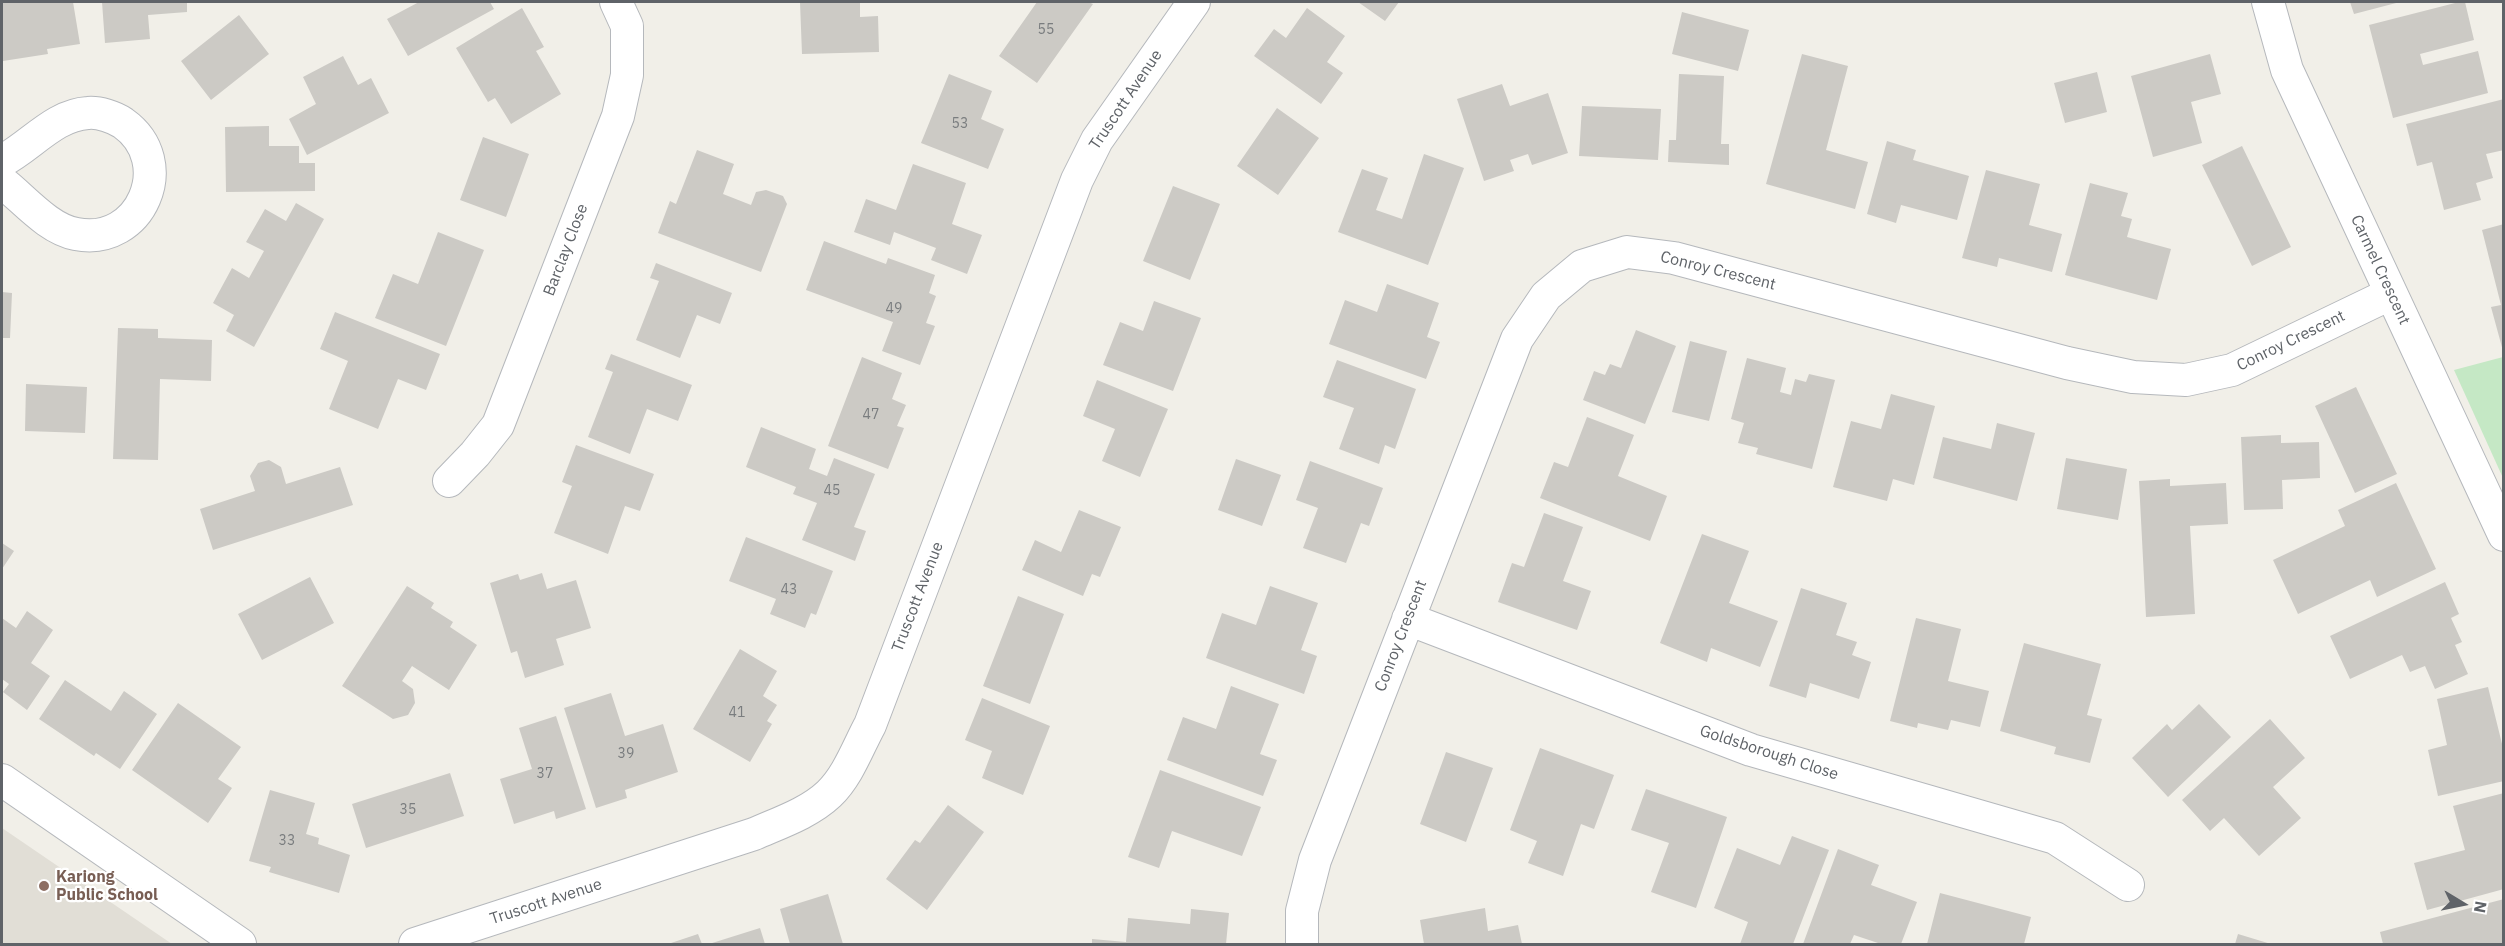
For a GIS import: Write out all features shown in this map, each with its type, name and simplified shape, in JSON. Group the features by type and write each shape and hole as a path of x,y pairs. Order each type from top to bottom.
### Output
{"street":[{"name":"Barclay Close","path":"450,481 498,425 618,116 627,75 627,26 616,2"},
{"name":"Truscott Avenue","path":"415,945 754,834 796,816 829,794 847,768 870,725 1077,180 1097,140 1194,2"},
{"name":"Carmel Crescent","path":"2268,2 2288,70 2390,294 2504,535"},
{"path":"2,161 34,141 62,118 90,112 116,119 137,133 148,157 150,178 142,205 122,226 99,235 75,234 55,225 2,182"},
{"name":"Conroy Crescent","path":"1302,945 1302,911 1315,860 1517,339 1546,296 1582,266 1627,252 1674,258 2067,363 2133,377 2186,380 2232,370 2390,294"},
{"name":"Goldsborough Close","path":"1408,619 1751,750 2055,838 2128,885"},
{"path":"2,780 240,945"}],"shaded area":[{"name":"Kariong Public School","path":"2,828 172,944 2,944"}],"green space":[{"path":"2504,357 2503,478 2454,370"}],"building":[{"path":"2,2 73,2 80,44 47,49 48,54 3,61"},
{"path":"102,2 187,2 187,12 148,15 150,39 105,43"},
{"path":"419,2 490,2 494,9 408,56 387,19"},
{"path":"800,2 860,2 860,17 878,16 879,52 802,54"},
{"path":"1037,2 1088,2 1093,4 1037,83 999,56"},
{"path":"1358,2 1399,2 1385,21"},
{"path":"2350,2 2400,2 2354,14"},
{"path":"2465,2 2474,40 2420,54 2423,65 2478,51 2488,93 2393,118 2369,25"},
{"path":"522,8 544,47 536,51 561,94 511,124 495,98 488,102 456,48"},
{"path":"1307,8 1345,36 1327,62 1343,73 1321,104 1254,56 1274,29 1286,38"},
{"path":"1682,12 1749,30 1738,71 1672,54"},
{"path":"239,15 269,54 211,100 181,61"},
{"path":"1802,54 1848,66 1826,150 1868,162 1855,209 1766,184"},
{"path":"2210,54 2221,94 2191,102 2202,143 2153,157 2131,76"},
{"path":"343,56 358,85 371,78 389,113 307,155 289,119 316,104 303,77"},
{"path":"2097,72 2107,112 2065,123 2054,83"},
{"path":"949,74 992,91 981,119 1004,129 988,169 921,143"},
{"path":"1679,74 1724,76 1721,144 1729,144 1729,165 1668,162 1669,140 1676,140"},
{"path":"1502,84 1510,106 1548,93 1568,153 1532,165 1528,154 1510,160 1514,171 1484,181 1457,99"},
{"path":"2504,99 2504,150 2486,154 2493,178 2476,183 2481,200 2444,210 2432,162 2417,166 2406,124"},
{"path":"1582,106 1661,109 1658,160 1579,156"},
{"path":"1277,108 1319,138 1278,195 1237,166"},
{"path":"269,126 269,146 299,146 299,163 315,163 315,191 226,192 225,127"},
{"path":"483,137 529,154 506,217 460,200"},
{"path":"1887,141 1916,150 1913,160 1969,176 1957,220 1901,205 1896,223 1867,214"},
{"path":"2242,146 2291,247 2252,266 2202,165"},
{"path":"697,150 734,164 723,194 751,205 756,192 766,190 783,196 787,204 761,272 658,233 670,201 676,204"},
{"path":"1424,154 1464,168 1428,265 1338,232 1362,169 1388,178 1376,210 1402,219"},
{"path":"913,164 966,183 952,224 982,235 967,274 931,260 936,248 894,232 890,245 854,232 866,199 896,210"},
{"path":"1986,170 2040,184 2029,225 2062,234 2052,272 1999,258 1997,267 1962,258"},
{"path":"2090,183 2128,193 2121,216 2132,219 2127,237 2171,249 2157,300 2065,275"},
{"path":"1173,186 1220,204 1190,280 1143,261"},
{"path":"296,203 324,219 254,347 226,331 234,315 213,303 232,268 249,278 264,251 246,242 265,209 286,221"},
{"path":"2504,224 2503,351 2491,307 2501,305 2482,230"},
{"path":"438,232 484,250 446,346 375,318 393,274 418,284"},
{"path":"824,241 886,264 888,258 935,275 929,293 936,296 926,323 935,326 920,365 882,351 893,322 806,290"},
{"path":"656,263 732,293 720,324 697,315 680,358 636,340 659,281 650,278"},
{"path":"1387,284 1439,303 1427,337 1440,342 1426,379 1329,344 1345,300 1377,312"},
{"path":"2,292 12,293 10,338 2,338"},
{"path":"1154,301 1201,318 1173,391 1103,365 1120,322 1143,331"},
{"path":"335,312 440,354 426,390 398,379 378,429 329,409 348,361 320,349"},
{"path":"118,328 158,329 158,338 212,340 211,381 160,379 158,460 113,459"},
{"path":"1636,330 1676,346 1645,424 1583,400 1594,371 1605,375 1610,364 1621,368"},
{"path":"1690,341 1727,351 1709,421 1672,412"},
{"path":"611,354 692,385 678,421 647,409 630,454 588,437 613,372 605,369"},
{"path":"862,357 902,373 892,399 906,405 897,426 904,428 888,469 828,446"},
{"path":"1747,358 1786,368 1780,392 1791,395 1795,379 1806,382 1809,374 1835,380 1812,469 1756,454 1758,448 1738,443 1744,423 1731,419"},
{"path":"1337,360 1416,389 1395,449 1385,445 1379,464 1339,449 1354,408 1323,397"},
{"path":"1097,380 1168,409 1140,477 1102,461 1115,429 1083,416"},
{"path":"26,384 87,387 85,433 25,431"},
{"path":"2356,387 2397,474 2355,493 2315,406"},
{"path":"1891,394 1935,406 1914,485 1893,479 1887,501 1833,487 1851,421 1881,429"},
{"path":"1587,417 1634,435 1618,476 1667,496 1650,541 1540,498 1554,462 1568,467"},
{"path":"1997,423 2035,433 2017,501 1933,478 1943,437 1991,449"},
{"path":"761,427 816,449 809,469 827,476 834,458 875,474 854,527 866,531 855,561 802,540 817,503 793,494 796,487 746,467"},
{"path":"2281,435 2281,443 2319,442 2320,478 2282,480 2283,509 2244,510 2241,437"},
{"path":"576,445 654,474 640,511 625,506 608,554 554,533 572,486 562,482"},
{"path":"2066,458 2127,469 2118,520 2057,509"},
{"path":"1236,459 1281,475 1262,526 1218,510"},
{"path":"269,460 281,467 286,484 340,467 353,505 213,550 200,509 255,491 250,476 258,463"},
{"path":"1310,461 1383,488 1369,526 1361,523 1346,563 1303,548 1318,508 1296,500"},
{"path":"2170,479 2170,486 2226,483 2228,524 2190,526 2195,614 2146,617 2139,481"},
{"path":"2396,483 2436,569 2377,597 2370,580 2298,614 2273,560 2345,526 2338,510"},
{"path":"1079,510 1121,527 1100,577 1092,574 1083,596 1022,570 1035,540 1061,552"},
{"path":"1544,513 1583,527 1563,581 1591,591 1577,630 1498,602 1512,563 1524,567"},
{"path":"1702,534 1749,551 1729,603 1778,621 1760,667 1711,648 1707,662 1660,643"},
{"path":"746,537 833,571 816,615 811,613 805,628 770,614 776,599 729,581"},
{"path":"2,543 14,551 2,569"},
{"path":"542,573 547,589 576,580 591,628 556,639 564,665 525,678 517,651 511,653 490,583 518,574 520,580"},
{"path":"310,577 334,623 262,660 238,614"},
{"path":"2445,582 2459,614 2451,618 2462,642 2455,645 2468,674 2435,689 2425,666 2410,672 2402,655 2350,679 2330,636"},
{"path":"407,586 434,603 431,608 453,622 450,627 477,645 449,690 412,666 402,681 413,689 415,703 408,715 393,719 342,686"},
{"path":"1270,586 1318,603 1301,650 1317,656 1304,694 1206,658 1222,613 1256,625"},
{"path":"1801,588 1847,603 1836,635 1857,642 1852,655 1871,662 1859,699 1810,683 1806,698 1769,686"},
{"path":"1018,596 1064,614 1030,704 983,686"},
{"path":"27,611 53,630 31,663 50,676 27,710 3,692 9,684 2,679 2,618 16,628"},
{"path":"1916,618 1961,629 1948,681 1989,691 1980,727 1951,720 1948,730 1918,723 1917,728 1890,721"},
{"path":"2024,643 2101,664 2087,715 2102,719 2090,763 2054,754 2056,747 2000,731"},
{"path":"740,649 777,671 763,696 777,705 767,721 772,724 750,762 693,729"},
{"path":"65,680 111,711 124,691 157,714 120,769 96,753 94,756 39,719"},
{"path":"1231,686 1279,704 1260,754 1277,760 1263,796 1167,760 1183,717 1216,729"},
{"path":"2488,687 2504,752 2504,781 2438,796 2428,750 2447,745 2437,699"},
{"path":"611,693 625,736 663,724 678,772 625,790 627,798 596,808 564,708"},
{"path":"982,698 1050,726 1023,795 982,778 992,751 965,740"},
{"path":"178,703 241,747 218,779 232,788 208,823 132,770"},
{"path":"2199,704 2231,737 2168,797 2132,758 2167,724 2172,730"},
{"path":"556,716 586,809 556,819 554,811 514,824 500,779 532,769 519,728"},
{"path":"2270,719 2305,758 2273,787 2301,818 2259,856 2224,818 2210,831 2182,800"},
{"path":"1540,748 1614,775 1594,829 1581,824 1563,876 1528,863 1537,841 1510,830"},
{"path":"1446,752 1493,768 1466,842 1420,824"},
{"path":"1160,770 1261,807 1242,856 1172,831 1159,868 1128,857"},
{"path":"450,773 464,816 366,848 352,804"},
{"path":"1646,789 1727,817 1696,908 1651,892 1669,843 1631,830"},
{"path":"270,790 315,803 306,834 319,838 318,844 350,855 339,893 269,872 271,867 249,861"},
{"path":"2504,793 2504,889 2427,910 2414,863 2465,850 2453,806"},
{"path":"948,805 984,832 927,910 886,879 915,840 920,843"},
{"path":"1792,836 1829,850 1793,944 1740,944 1748,922 1714,908 1737,848 1780,865"},
{"path":"1838,849 1879,865 1871,885 1917,902 1901,944 1881,944 1854,935 1850,944 1803,944"},
{"path":"1940,893 2031,917 2024,944 1927,944"},
{"path":"828,894 843,944 790,944 780,909"},
{"path":"2504,899 2504,944 2383,944 2380,932"},
{"path":"1485,908 1488,931 1518,925 1522,944 1424,944 1420,920"},
{"path":"1191,909 1229,913 1226,944 1092,944 1092,939 1126,942 1128,918 1190,924"},
{"path":"760,928 765,944 709,944"},
{"path":"698,934 702,944 668,944"},
{"path":"2238,934 2271,944 2235,944"}],"place":[{"name":"Kariong Public School","path":"44,886"}]}
